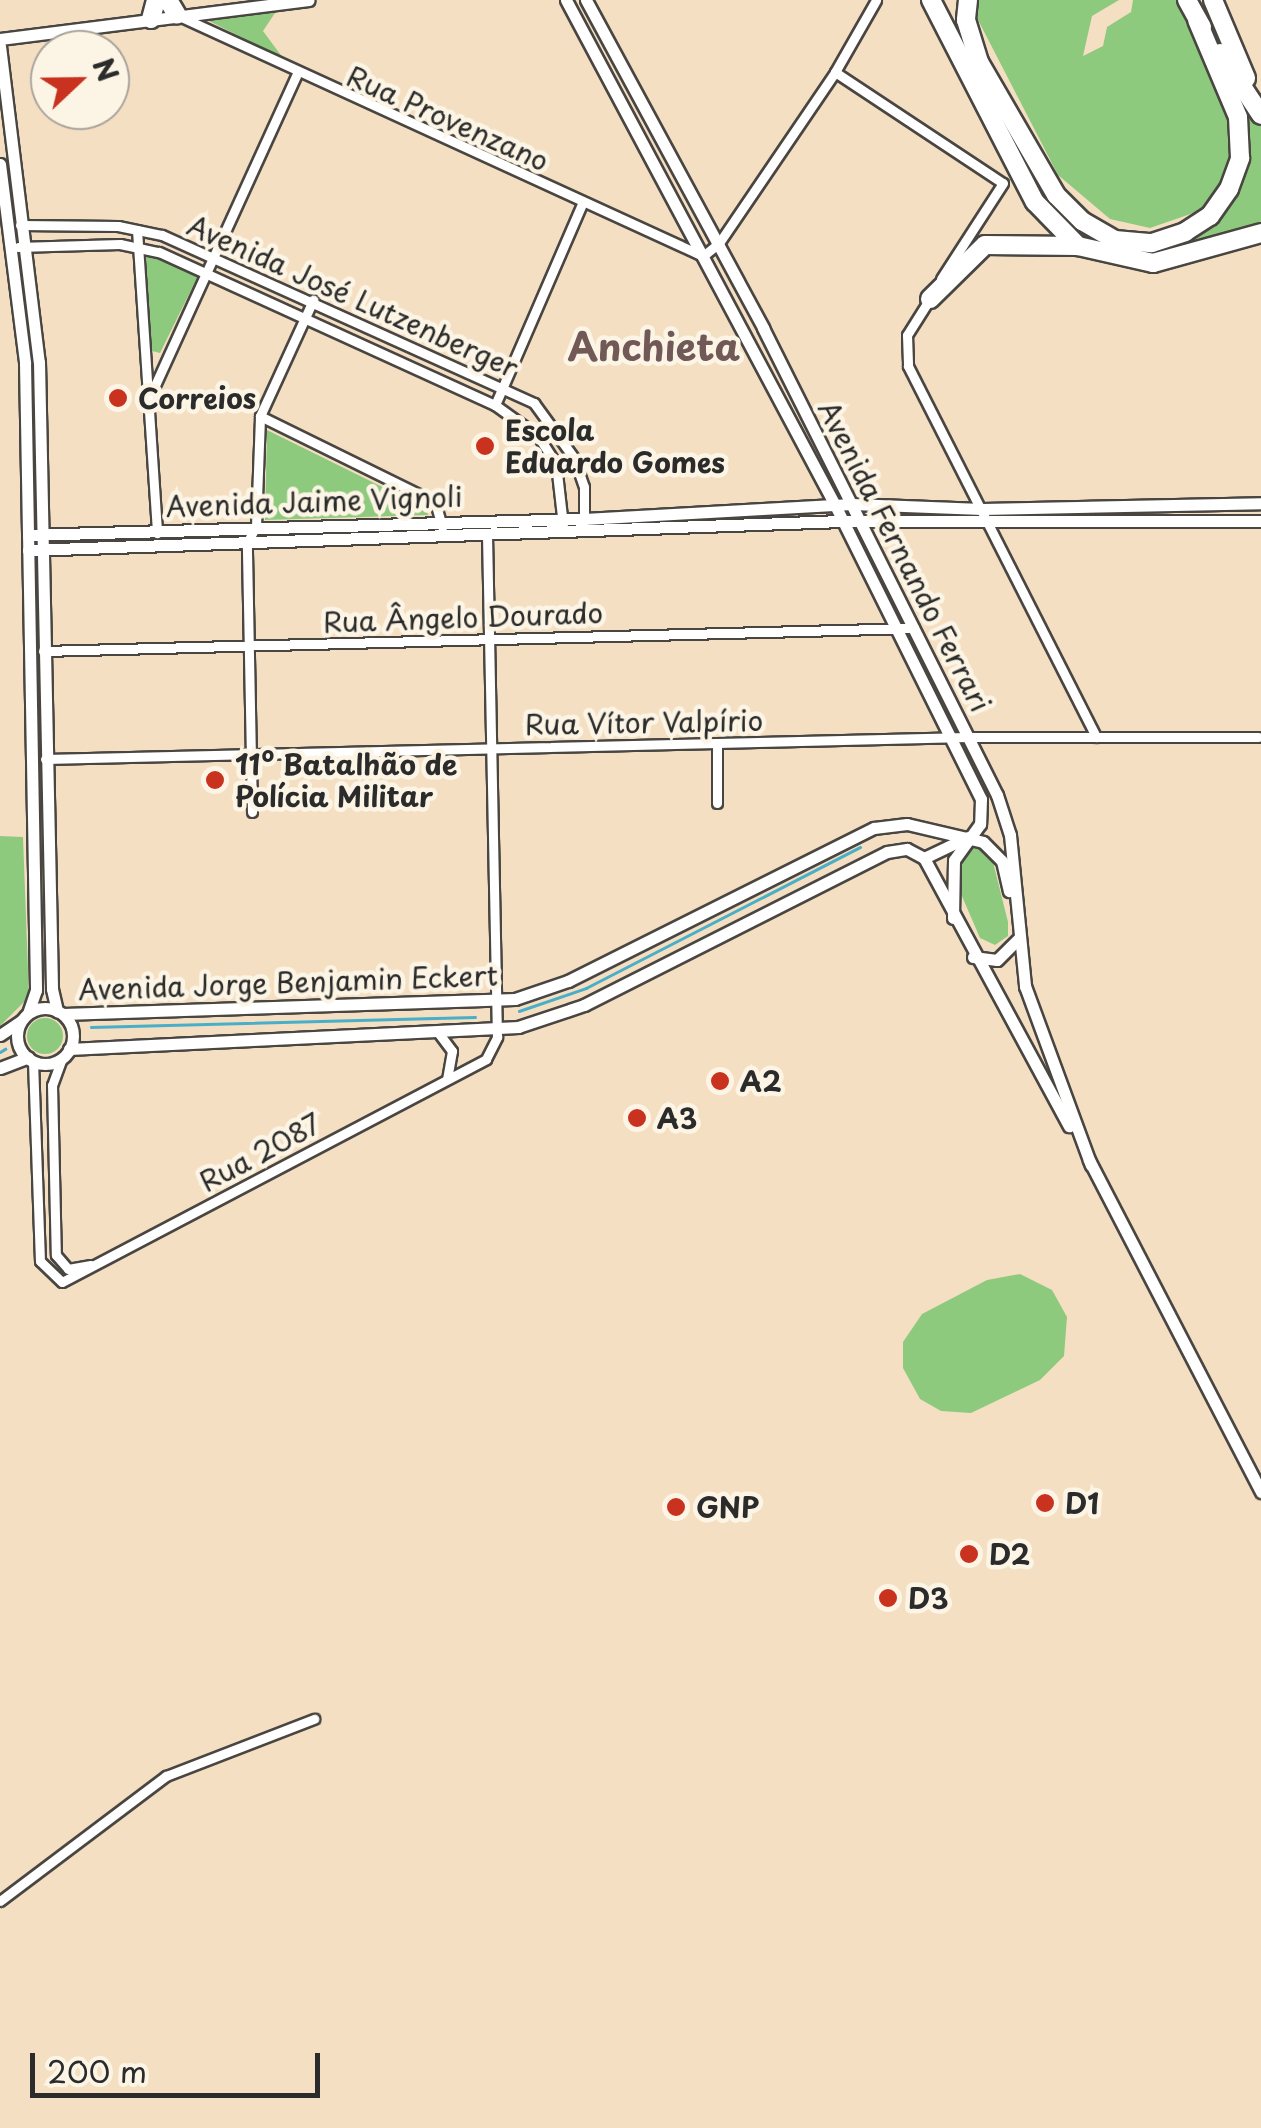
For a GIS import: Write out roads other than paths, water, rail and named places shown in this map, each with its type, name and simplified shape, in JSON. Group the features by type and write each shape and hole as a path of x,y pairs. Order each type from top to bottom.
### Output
{"highway":[{"path":"931,0 1035,202 1078,246"},
{"path":"968,0 966,20 979,62 1056,195 1082,221 1115,240 1152,242 1185,232 1210,216 1229,189 1240,158 1238,117 1186,0"},
{"path":"1214,0 1261,112"},
{"path":"1197,20 1261,112"},
{"path":"930,298 986,245 1078,246 1153,263 1261,233"}],"street":[{"path":"30,1059 17,1036 36,990 28,550 33,444 24,247 6,136 0,42 154,9 309,0"},
{"name":"Avenida Fernando Ferrari","path":"566,0 843,520 981,799 980,824 954,860 953,918"},
{"name":"Avenida Fernando Ferrari","path":"586,0 763,328 968,737 1010,835 1014,913 1039,1034 1091,1165"},
{"path":"703,256 718,243 835,72 870,18 876,0"},
{"name":"Rua Provenzano","path":"172,8 297,74 703,256"},
{"path":"835,72 1003,183 907,335 908,366 1096,737"},
{"path":"151,394 297,74"},
{"path":"0,164 42,534 47,759 60,1012 72,1031 52,1084 56,1254 68,1269 98,1262"},
{"path":"495,405 582,204"},
{"name":"Avenida José Lutzenberger","path":"8,225 137,230 214,254 534,403 554,426 584,487 584,534"},
{"path":"137,230 151,394 158,546"},
{"name":"Avenida José Lutzenberger","path":"10,248 136,246 205,272 495,405 530,428 556,464 564,534"},
{"path":"252,812 247,544 256,526 260,416 314,300"},
{"path":"746,337 763,328"},
{"path":"260,416 435,502 442,528"},
{"name":"Avenida Jaime Vignoli","path":"28,550 247,544 563,520 852,504 982,509 1261,502"},
{"name":"Avenida Jaime Vignoli","path":"28,534 256,526 584,534 843,520 990,526 1261,521"},
{"path":"487,534 497,1033"},
{"path":"897,630 898,597"},
{"name":"Rua Ângelo Dourado","path":"30,651 914,628"},
{"name":"Rua Vítor Valpírio","path":"32,759 950,737 1258,738"},
{"path":"717,743 717,803"},
{"name":"Avenida Jorge Benjamin Eckert","path":"60,1012 496,1000 568,980 874,828 908,824 968,837"},
{"path":"968,837 994,850 1002,861 1014,913"},
{"name":"Avenida Jorge Benjamin Eckert","path":"66,1054 436,1031 497,1033 584,1005 887,852 907,850 924,858 968,837"},
{"name":"Avenida Fernando Ferrari","path":"924,858 974,958 1091,1165 1261,1492"},
{"path":"974,958 997,960 1018,938"},
{"path":"0,1035 25,1017 60,1012"},
{"path":"436,1031 452,1051 445,1080"},
{"name":"Rua 2087","path":"30,1059 40,1261 62,1282 486,1059 497,1033"},
{"path":"0,1068 66,1054"},
{"path":"0,1900 166,1776 314,1719"}],"waterway":[{"path":"519,1011 586,988 860,847"},
{"path":"91,1027 475,1017"},
{"path":"0,1052 5,1049"}],"place":[{"name":"Correios","path":"118,398"},
{"name":"Escola Eduardo Gomes","path":"485,446"},
{"name":"11º Batalhão de Polícia Militar","path":"215,780"},
{"name":"A2","path":"720,1081"},
{"name":"A3","path":"637,1118"},
{"name":"D1","path":"1045,1503"},
{"name":"GNP","path":"676,1507"},
{"name":"D2","path":"969,1554"},
{"name":"D3","path":"888,1598"}],"district":[{"name":"Anchieta","path":"654,346"}]}
